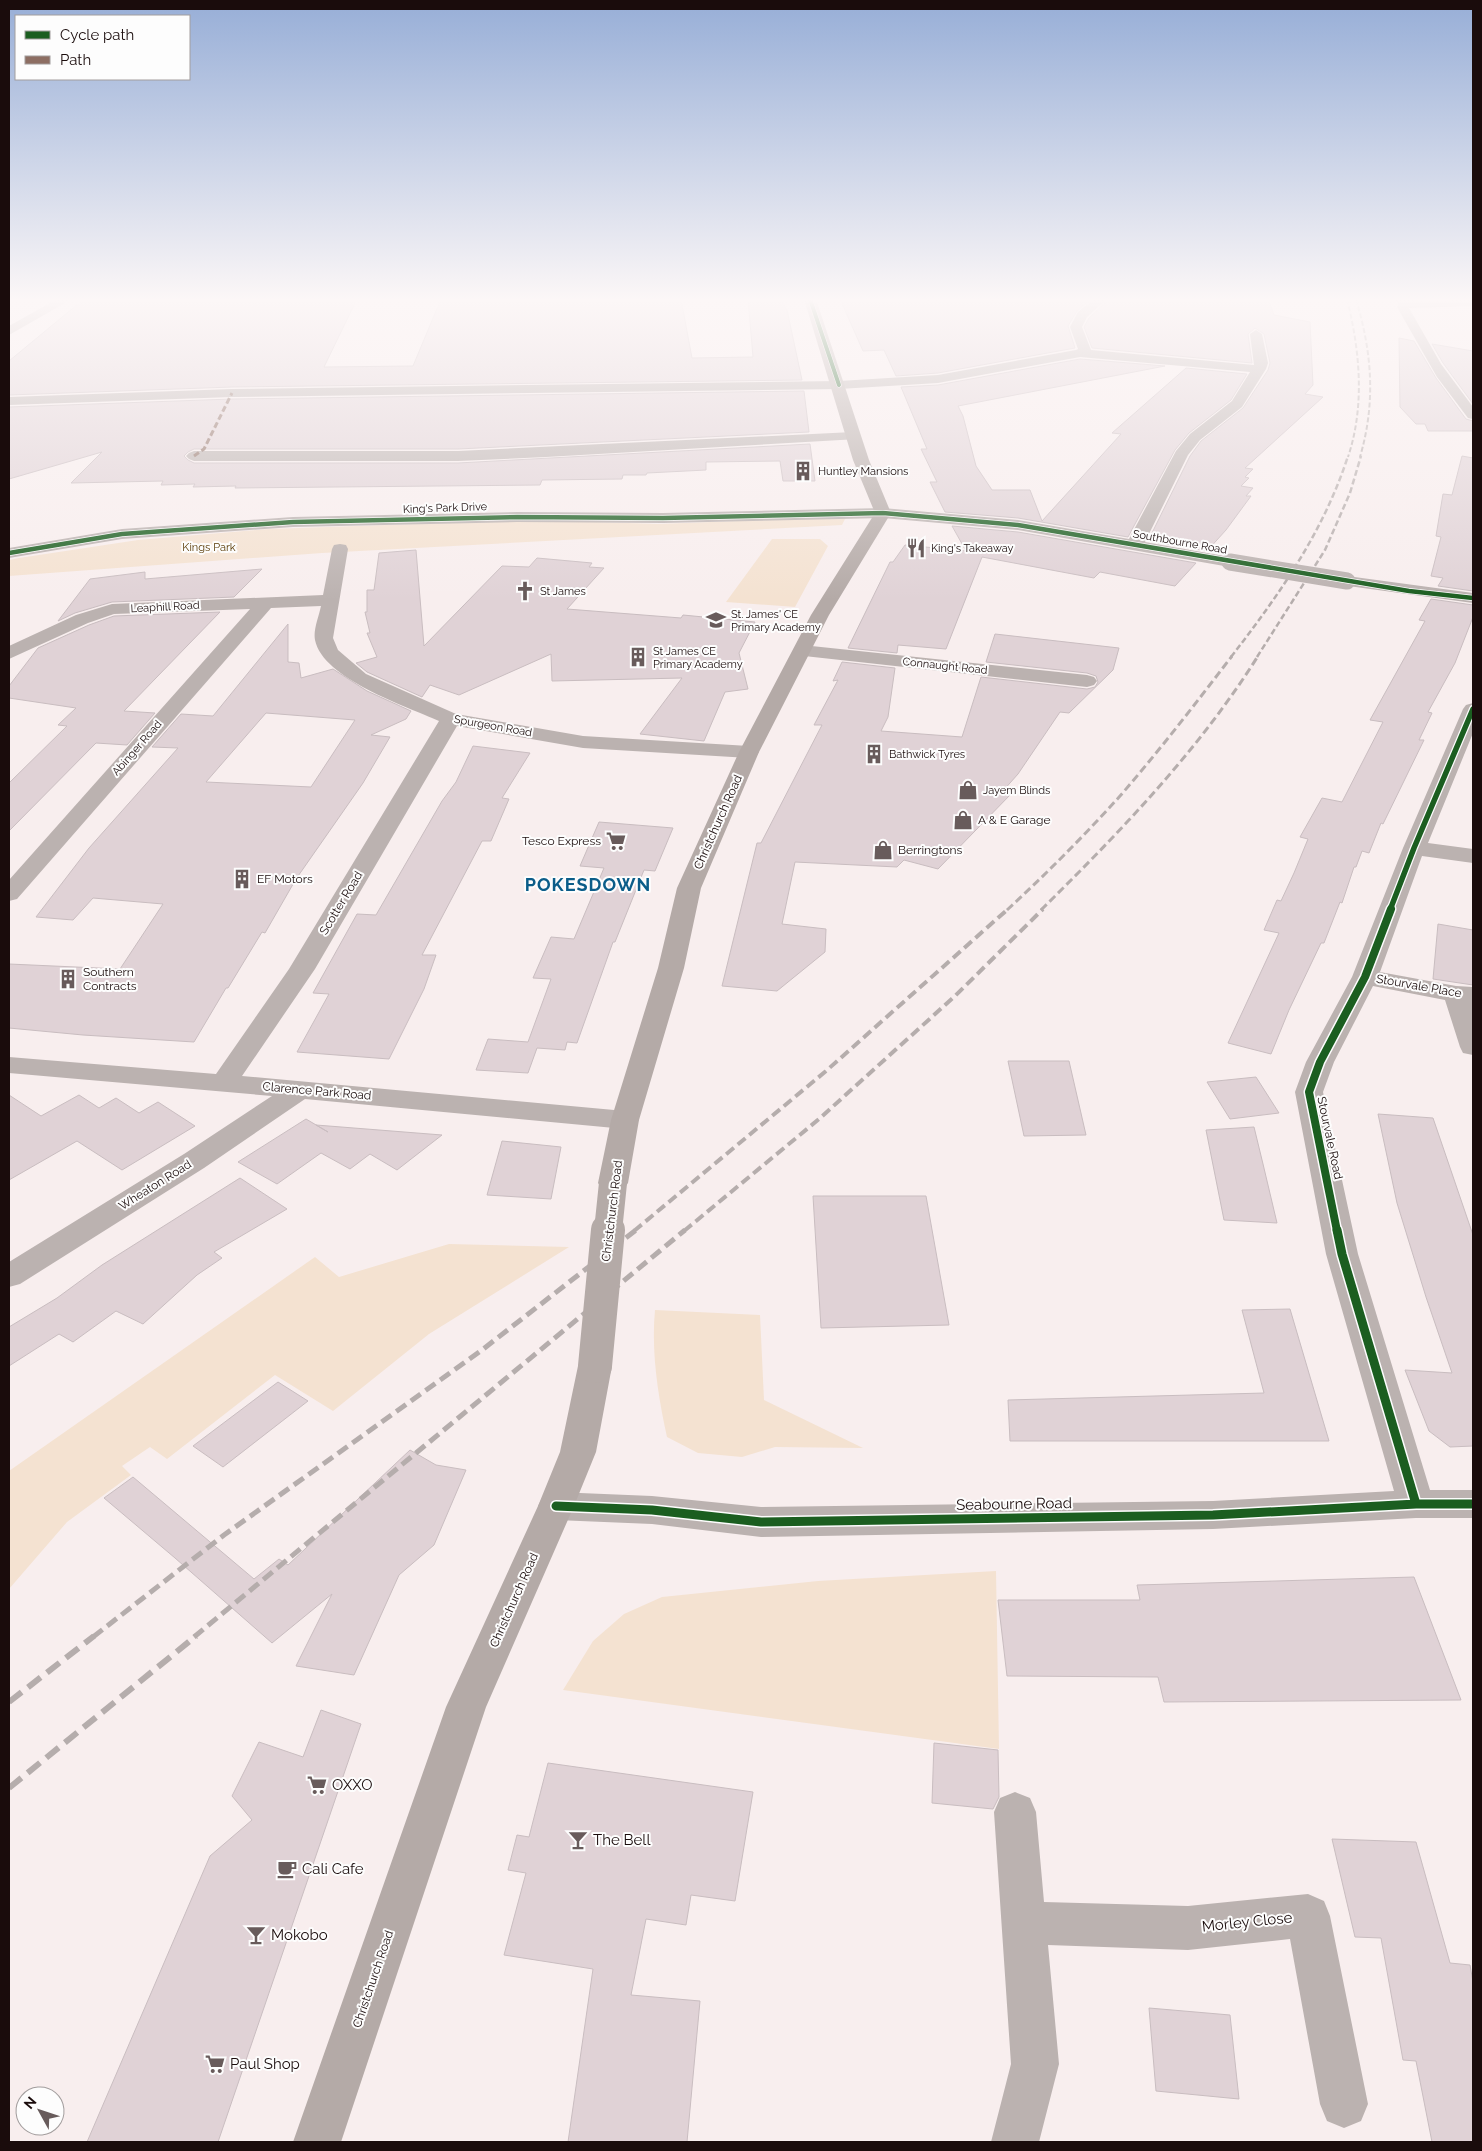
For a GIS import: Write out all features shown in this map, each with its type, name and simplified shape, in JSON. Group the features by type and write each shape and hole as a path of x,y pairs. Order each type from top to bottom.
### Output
{"main road":[{"path":"843,399 853,436 883,513"},
{"name":"Christchurch Road","path":"317,2142 466,1707 556,1506 578,1452 595,1366 613,1183 625,1120 671,968 689,888 749,752 820,615 883,513"}],"street":[{"path":"9,401 54,399"},
{"path":"1135,545 1181,454 1195,437 1237,404 1240,399"},
{"path":"1459,399 1473,415"},
{"path":"194,456 458,456 536,454 853,436"},
{"name":"Southbourne Road","path":"883,513 1018,526 1347,581 1473,598"},
{"name":"King's Park Drive","path":"9,553 122,534 294,522 517,517 663,518 883,513"},
{"name":"Spurgeon Road","path":"340,549 324,638 329,652 359,678 451,719 583,742 749,752"},
{"name":"Leaphill Road","path":"9,653 82,619 112,609 331,600"},
{"name":"Abinger Road","path":"9,894 266,602"},
{"name":"Connaught Road","path":"802,651 1088,681"},
{"name":"Stourvale Road","path":"1416,1504 1342,1254 1309,1092 1320,1062 1365,977 1414,848 1473,709"},
{"name":"Scotter Road","path":"224,1083 302,969 451,719"},
{"path":"1414,848 1473,856"},
{"name":"Stourvale Place","path":"1365,977 1465,995"},
{"path":"1465,995 1473,1047"},
{"name":"Clarence Park Road","path":"9,1065 625,1120"},
{"name":"Wheaton Road","path":"9,1276 194,1162 299,1090"},
{"name":"Seabourne Road","path":"556,1506 652,1510 761,1522 1213,1515 1416,1504 1473,1504"},
{"path":"1015,1812 1035,2064 1015,2142"},
{"name":"Morley Close","path":"1024,1923 1188,1928 1308,1916 1344,2104"}],"green space":[{"name":"Kings Park","path":"846,517 842,525 322,553 9,576 9,560 19,558 138,540 269,529 534,520 658,524"},
{"path":"772,539 820,539 828,546 795,607 726,602"},
{"path":"449,1244 569,1247 429,1334 333,1411 275,1375 167,1459 150,1447 122,1466 131,1475 67,1522 9,1589 9,1471 315,1257 339,1277"},
{"path":"655,1310 760,1315 764,1400 863,1448 775,1447 742,1457 698,1453 667,1437 656,1374"},
{"path":"996,1571 999,1749 563,1690 593,1641 624,1614 662,1597 818,1581"}],"building":[{"path":"221,399 805,399 809,432 458,449 194,449 184,456 194,463 458,463 810,444 815,481 783,481 780,461 706,462 706,470 623,475 622,479 542,480 540,485 235,488 236,486 193,487 195,484 161,485 163,481 71,483 102,452 9,479 9,407"},
{"path":"906,399 992,399 958,406 963,416 976,466 992,490 1030,490 1042,521 1121,434 1112,433 1150,399 1231,399 1189,433 1175,450 1128,537 1018,518 945,512 930,482 937,482 921,449 927,449"},
{"path":"1249,399 1320,399 1245,468 1253,469 1245,477 1249,478 1241,486 1253,488 1246,496 1251,496 1226,530 1207,551 1148,541 1190,456 1201,441 1243,408"},
{"path":"1400,399 1452,399 1466,419 1473,421 1473,431 1428,431 1425,424 1416,424 1400,407"},
{"path":"1462,456 1473,458 1473,591 1438,586 1443,578 1431,576 1441,537 1436,536 1443,494 1452,495"},
{"path":"952,526 1018,532 1196,563 1175,586 1100,572 1094,578 982,557 946,649 898,645 897,653 848,648 890,562 893,562 905,545 966,551"},
{"path":"416,550 424,646 502,566 529,567 537,558 592,563 589,567 604,568 567,609 681,618 683,615 755,622 739,653 748,689 725,692 704,741 640,734 682,678 552,681 551,654 459,695 430,685 422,697 367,672 356,663 377,657 367,633 370,633 365,612 367,612 367,590 374,590 379,553"},
{"path":"262,569 234,597 112,602 75,613 58,621 90,579 145,572 145,579"},
{"path":"1431,599 1473,605 1473,617 1455,663 1428,712 1432,713 1419,740 1424,740 1383,824 1381,823 1369,853 1362,851 1356,867 1354,867 1342,903 1340,902 1324,943 1321,943 1289,1010 1271,1054 1228,1043 1279,933 1264,930 1277,900 1281,901 1308,839 1300,837 1322,798 1342,802 1383,722 1370,720 1425,621 1419,620"},
{"path":"220,612 124,711 155,713 127,745 96,743 9,831 9,783 67,726 58,725 76,708 9,698 9,686 38,648 114,616"},
{"path":"288,624 288,662 299,663 301,678 333,669 367,691 411,711 406,719 371,735 390,737 363,783 296,879 265,933 262,932 194,1042 9,1028 9,964 120,969 163,904 93,898 73,920 36,917 89,848 178,748 152,747 181,714 213,716","holes":["266,713 355,720 311,787 206,782"]},
{"path":"995,634 1119,648 1113,670 1069,713 1060,712 1018,774 1002,792 1011,794 938,869 904,860 897,867 795,862 782,924 826,929 825,952 777,991 722,986 757,843 761,843 822,725 814,725 838,680 833,681 842,662 895,668 888,717 881,731 962,737 981,677 1087,689 1095,687 1098,682 1096,676 1087,673 986,662"},
{"path":"473,746 530,753 502,798 509,799 491,841 482,841 422,955 436,955 424,989 389,1059 297,1052 329,994 313,993 357,914 376,915 442,801 456,782"},
{"path":"599,822 673,828 655,871 644,870 615,942 613,942 577,1043 567,1042 565,1050 537,1048 528,1073 476,1070 488,1039 528,1042 551,979 533,978 551,937 574,939 604,868 580,866"},
{"path":"1438,924 1473,930 1473,985 1433,979"},
{"path":"1008,1061 1069,1061 1086,1135 1024,1136"},
{"path":"1256,1077 1279,1113 1230,1119 1207,1082"},
{"path":"9,1095 41,1116 79,1095 99,1108 116,1098 139,1113 158,1102 195,1126 122,1170 77,1141 9,1180"},
{"path":"1378,1114 1433,1118 1473,1235 1473,1446 1450,1447 1429,1431 1405,1370 1452,1373 1397,1203"},
{"path":"306,1119 316,1125 442,1135 397,1170 370,1154 350,1169 321,1153 277,1184 238,1162"},
{"path":"1254,1127 1277,1223 1224,1220 1206,1130"},
{"path":"502,1141 561,1147 551,1199 487,1195"},
{"path":"240,1178 287,1209 214,1252 222,1258 197,1275 143,1324 116,1311 73,1342 59,1334 9,1366 9,1327 57,1298 102,1265"},
{"path":"813,1196 926,1196 949,1325 821,1328"},
{"path":"1290,1309 1329,1441 1010,1441 1008,1400 1264,1393 1242,1310"},
{"path":"278,1382 308,1401 223,1467 193,1446"},
{"path":"410,1450 436,1465 466,1470 434,1545 399,1575 354,1675 296,1666 332,1594 272,1643 104,1498 133,1477 254,1579 279,1559 288,1565"},
{"path":"1414,1577 1461,1700 1164,1702 1158,1677 1007,1676 998,1600 1140,1600 1137,1585"},
{"path":"321,1710 361,1724 218,2142 87,2142 210,1856 252,1820 232,1796 259,1742 303,1757"},
{"path":"934,1743 998,1750 999,1797 993,1809 932,1803"},
{"path":"548,1763 753,1792 735,1901 691,1895 686,1925 646,1919 631,1995 700,2001 687,2142 568,2142 593,1969 504,1955 526,1873 508,1870 517,1835 529,1837"},
{"path":"1332,1839 1416,1842 1450,1963 1470,1965 1473,1982 1473,2142 1432,2142 1416,2061 1403,2060 1381,1938 1355,1937"},
{"path":"1149,2008 1230,2015 1239,2099 1156,2091"}],"railway":[{"path":"1348,457 1357,418 1359,399"},
{"path":"1360,457 1365,437 1370,399"},
{"path":"1231,657 1299,561 1326,510 1348,456"},
{"path":"1257,657 1325,550 1350,493 1361,456"},
{"path":"1007,910 1093,826 1120,796 1232,656"},
{"path":"1041,910 1100,851 1157,789 1210,724 1258,656"},
{"path":"634,1231 826,1071 1008,909"},
{"path":"684,1231 819,1119 955,996 1043,909"},
{"path":"93,1637 224,1535 482,1350 636,1230"},
{"path":"194,1637 685,1230"},
{"path":"9,1702 94,1636"},
{"path":"9,1788 196,1636"}],"marked path":[{"path":"194,456 204,449 229,399"}],"cycle path":[{"path":"9,553 122,534 293,522 517,517 663,518 883,513 1018,525 1409,591 1473,598"},
{"path":"1416,1504 1342,1254 1309,1092 1320,1062 1365,977 1414,848 1473,709"},
{"path":"556,1506 652,1510 761,1522 1213,1515 1416,1504 1473,1504"}],"place":[{"name":"Huntley Mansions","path":"803,471"},
{"name":"King's Takeaway","path":"916,548"},
{"name":"St James","path":"525,591"},
{"name":"St. James' CE Primary Academy","path":"716,620"},
{"name":"St James CE Primary Academy","path":"638,657"},
{"name":"Bathwick Tyres","path":"874,754"},
{"name":"Jayem Blinds","path":"968,790"},
{"name":"A & E Garage","path":"963,820"},
{"name":"Tesco Express","path":"616,841"},
{"name":"Berringtons","path":"883,850"},
{"name":"EF Motors","path":"242,879"},
{"name":"Southern Contracts","path":"68,979"},
{"name":"OXXO","path":"317,1785"},
{"name":"The Bell","path":"578,1840"},
{"name":"Cali Cafe","path":"287,1869"},
{"name":"Mokobo","path":"256,1935"},
{"name":"Paul Shop","path":"215,2064"}],"district":[{"name":"POKESDOWN","path":"588,884"}]}
